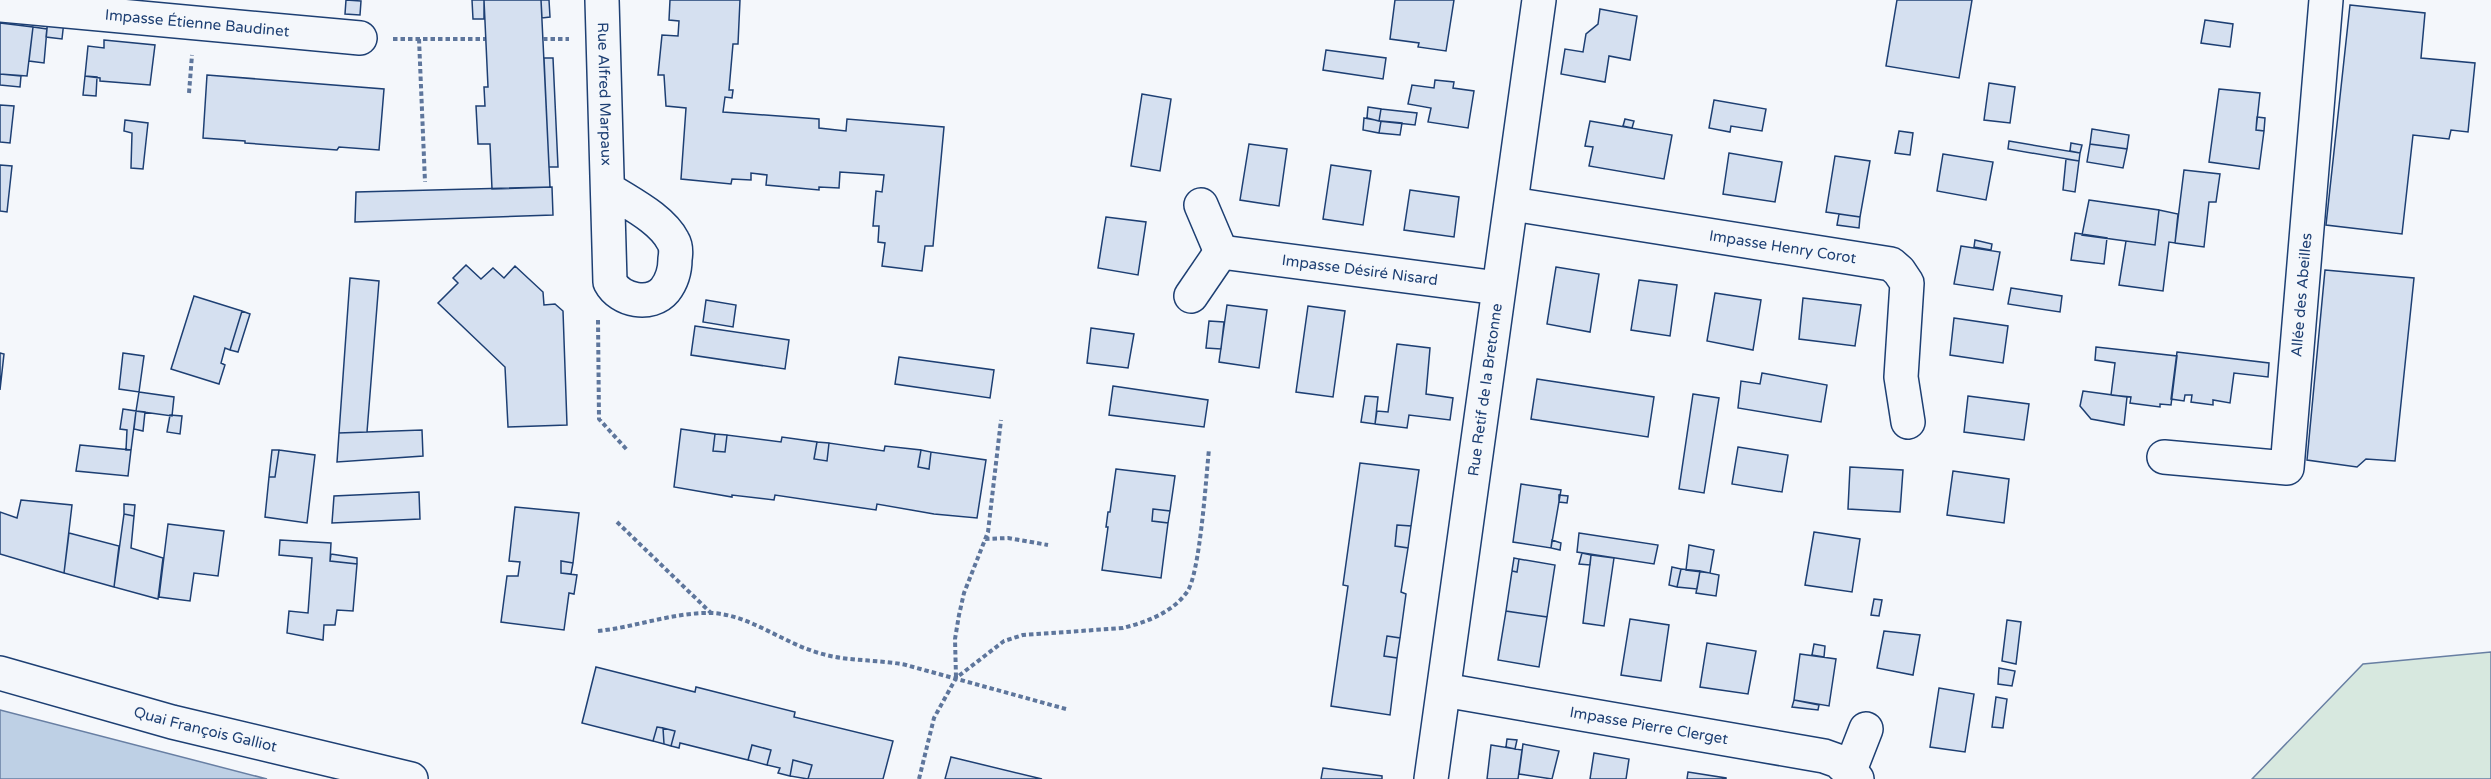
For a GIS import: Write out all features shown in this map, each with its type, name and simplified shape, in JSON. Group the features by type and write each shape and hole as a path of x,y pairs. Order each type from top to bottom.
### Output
{"street":[{"name":"Rue Alfred Marpaux","path":"602,0 610,282"},
{"name":"Rue Retif de la Bretonne","path":"1431,779 1539,0"},
{"name":"Allée des Abeilles","path":"2164,456 2287,468 2326,0"},
{"name":"Impasse Étienne Baudinet","path":"0,5 360,38"},
{"path":"608,189 656,222 674,242 676,251 670,283 656,297 638,300 629,298 614,289 610,282"},
{"name":"Impasse Henry Corot","path":"1512,204 1891,264 1907,283 1901,377 1908,422"},
{"path":"1191,296 1221,252 1202,205"},
{"name":"Impasse Désiré Nisard","path":"1221,252 1498,288"},
{"name":"Quai François Galliot","path":"0,673 172,722 411,779"},
{"name":"Impasse Pierre Clerget","path":"1444,690 1824,756 1838,761 1853,774 1866,729"}],"path":[{"path":"360,38 485,39"},
{"path":"419,39 424,182"},
{"path":"189,93 192,59"},
{"path":"610,282 598,317 599,419 628,451"},
{"path":"956,678 955,639 958,615 964,593 986,539 1001,420"},
{"path":"919,779 934,718 956,678 995,647 1013,636 1123,628 1149,620 1177,602 1186,593 1195,571 1209,449"},
{"path":"617,522 712,613"},
{"path":"986,539 1008,538 1048,545"},
{"path":"598,631 621,629 691,614 712,613 732,616 792,643 826,655 846,660 890,662 956,678 1066,710"}],"shaded area":[{"path":"2491,652 2491,779 2252,779 2363,664"}],"water":[{"path":"0,710 267,779 0,779"}],"building":[{"path":"346,0 361,1 360,15 345,14"},
{"path":"472,0 484,0 484,19 473,19"},
{"path":"484,0 541,0 550,187 492,189 490,144 478,144 476,106 485,106 484,87 488,87"},
{"path":"541,0 549,0 550,17 542,18"},
{"path":"670,0 740,0 738,44 733,44 729,90 733,90 732,98 725,97 723,112 819,119 819,128 846,131 847,119 944,127 933,246 925,246 922,271 882,266 885,243 878,242 879,226 873,226 876,191 882,192 884,175 840,172 839,188 819,187 819,190 766,185 767,175 751,173 751,180 732,179 731,184 681,179 686,108 666,106 664,75 658,75 662,35 678,36 679,21 669,20"},
{"path":"1395,0 1454,0 1446,51 1418,47 1419,43 1390,39"},
{"path":"1897,0 1972,0 1959,78 1886,66"},
{"path":"2350,5 2425,13 2421,58 2475,63 2468,132 2451,130 2449,139 2413,135 2402,234 2326,225"},
{"path":"1600,9 1637,16 1630,60 1609,56 1605,82 1561,74 1565,49 1583,52 1586,34 1598,24"},
{"path":"48,19 64,21 62,39 46,37"},
{"path":"2205,20 2233,24 2230,47 2201,43"},
{"path":"0,23 33,27 27,76 0,74"},
{"path":"33,27 47,29 44,63 29,61"},
{"path":"104,40 155,45 150,85 100,81 100,78 85,76 88,46 104,48"},
{"path":"1326,50 1386,58 1383,79 1323,70"},
{"path":"544,58 553,58 558,167 549,167"},
{"path":"0,74 21,76 20,87 0,85"},
{"path":"207,75 384,89 379,150 339,147 337,150 203,138"},
{"path":"85,76 97,77 96,96 83,95"},
{"path":"1435,80 1454,82 1453,88 1474,91 1468,128 1428,122 1431,108 1408,104 1412,85 1434,88"},
{"path":"1989,83 2015,87 2010,123 1984,120"},
{"path":"2219,89 2260,93 2256,130 2264,131 2259,169 2209,162"},
{"path":"1142,94 1171,99 1160,171 1131,166"},
{"path":"1714,100 1766,109 1762,131 1731,126 1730,132 1709,128"},
{"path":"0,105 14,106 10,143 0,142"},
{"path":"1368,107 1381,109 1379,121 1367,118"},
{"path":"1381,109 1417,113 1415,125 1379,121"},
{"path":"2257,117 2265,118 2264,131 2256,130"},
{"path":"1364,118 1381,121 1379,133 1363,130"},
{"path":"1625,119 1634,121 1632,128 1623,126"},
{"path":"125,120 148,123 143,169 131,168 132,133 124,131"},
{"path":"1381,121 1402,123 1400,135 1379,133"},
{"path":"1590,121 1672,135 1664,179 1589,166 1593,147 1585,146"},
{"path":"2092,129 2129,135 2127,149 2090,144"},
{"path":"1899,131 1913,133 1910,155 1895,153"},
{"path":"2009,141 2080,153 2079,161 2008,149"},
{"path":"2071,143 2082,145 2080,153 2070,151"},
{"path":"1249,144 1287,149 1279,206 1240,200"},
{"path":"2090,144 2127,149 2123,168 2087,162"},
{"path":"1729,153 1782,162 1775,202 1723,194"},
{"path":"1943,154 1993,162 1986,200 1937,191"},
{"path":"1835,156 1870,161 1860,217 1826,212"},
{"path":"2066,159 2079,161 2075,192 2063,190"},
{"path":"0,165 12,166 7,212 0,211"},
{"path":"1331,165 1371,171 1363,225 1323,219"},
{"path":"2184,170 2220,174 2216,202 2209,202 2204,247 2175,243"},
{"path":"552,187 553,215 355,222 356,192"},
{"path":"1410,190 1459,197 1454,237 1404,230"},
{"path":"2089,200 2159,210 2155,245 2082,235"},
{"path":"2159,210 2178,214 2175,243 2169,242 2163,291 2119,285 2126,241 2155,245"},
{"path":"1839,214 1860,217 1859,228 1837,225"},
{"path":"1106,217 1146,222 1138,275 1098,268"},
{"path":"2075,233 2107,238 2104,264 2071,260"},
{"path":"1975,240 1992,244 1991,250 1974,247"},
{"path":"1961,246 2000,252 1993,290 1954,284"},
{"path":"466,265 481,279 493,268 504,278 515,266 543,292 544,305 555,304 563,311 567,425 508,427 505,367 438,303 458,283 453,278"},
{"path":"1556,267 1599,274 1590,332 1547,324"},
{"path":"2325,270 2414,278 2395,461 2366,459 2357,467 2307,460"},
{"path":"350,278 379,281 367,432 339,433"},
{"path":"1639,280 1677,285 1670,336 1631,330"},
{"path":"2011,288 2062,296 2060,312 2008,304"},
{"path":"1715,293 1761,300 1753,350 1707,341"},
{"path":"194,296 242,311 230,350 225,348 221,363 225,365 219,384 171,369"},
{"path":"1803,298 1861,305 1855,346 1799,339"},
{"path":"706,300 736,305 733,327 703,322"},
{"path":"1227,305 1267,310 1259,368 1219,362"},
{"path":"1308,306 1345,311 1333,397 1296,392"},
{"path":"242,311 250,314 238,352 230,350"},
{"path":"1954,318 2008,326 2003,363 1950,355"},
{"path":"1209,321 1224,322 1221,349 1206,348"},
{"path":"695,326 789,340 785,369 691,355"},
{"path":"1091,328 1134,334 1128,368 1087,363"},
{"path":"1397,344 1430,348 1426,394 1453,398 1450,420 1409,415 1407,428 1375,424 1377,411 1388,412"},
{"path":"2096,347 2177,356 2171,405 2160,404 2160,407 2130,403 2131,397 2111,395 2115,363 2095,360"},
{"path":"2177,352 2269,363 2268,377 2234,373 2230,403 2213,400 2213,405 2191,402 2192,395 2185,395 2184,401 2171,399"},
{"path":"0,353 4,354 0,390"},
{"path":"123,353 144,356 139,392 119,389"},
{"path":"899,357 994,370 990,398 895,384"},
{"path":"1762,373 1827,385 1821,422 1738,408 1741,381 1760,384"},
{"path":"1537,379 1654,397 1648,437 1531,419"},
{"path":"1113,386 1208,400 1204,427 1109,415"},
{"path":"2083,391 2127,397 2124,425 2091,419 2080,406"},
{"path":"139,392 174,397 172,416 136,411"},
{"path":"1693,394 1719,398 1704,493 1679,489"},
{"path":"1365,396 1378,397 1375,424 1361,422"},
{"path":"1968,396 2029,404 2024,440 1964,432"},
{"path":"123,409 136,411 131,450 126,450 127,430 120,429"},
{"path":"136,411 145,412 143,431 134,429"},
{"path":"170,415 182,416 180,434 167,432"},
{"path":"681,429 715,434 713,451 725,452 727,435 781,442 782,437 817,442 814,459 827,461 829,443 884,451 885,446 921,450 918,467 929,469 931,452 986,460 977,518 934,514 877,504 876,510 775,495 774,500 732,495 732,497 674,487"},
{"path":"422,430 423,456 337,462 339,433"},
{"path":"715,434 727,435 725,452 713,451"},
{"path":"817,442 829,443 827,461 814,459"},
{"path":"80,445 131,450 128,476 76,471"},
{"path":"1738,447 1788,455 1782,492 1732,484"},
{"path":"272,450 279,450 275,477 269,477"},
{"path":"279,450 315,455 307,523 265,517 269,477 275,477"},
{"path":"921,450 931,452 929,469 918,467"},
{"path":"1360,463 1419,470 1411,526 1397,525 1395,546 1408,548 1401,592 1406,594 1400,638 1387,636 1384,656 1397,658 1390,715 1331,706 1348,586 1343,585"},
{"path":"1850,467 1903,470 1900,512 1848,509"},
{"path":"1116,469 1175,476 1170,511 1153,509 1152,521 1168,523 1161,578 1102,570 1108,512 1110,512"},
{"path":"1953,471 2009,479 2004,523 1947,515"},
{"path":"1521,484 1561,490 1551,548 1513,542"},
{"path":"419,492 420,519 332,523 334,496"},
{"path":"1559,495 1568,496 1567,503 1559,502"},
{"path":"21,500 72,505 64,573 0,554 0,512 17,518"},
{"path":"124,504 135,505 134,516 124,514"},
{"path":"515,507 579,513 573,563 561,561 561,573 577,575 574,594 569,593 564,630 501,622 507,576 518,576 520,562 509,561"},
{"path":"1153,509 1170,511 1168,523 1152,521"},
{"path":"124,514 134,516 131,548 163,558 158,599 114,587"},
{"path":"168,524 224,531 218,576 194,573 190,601 159,597"},
{"path":"1397,525 1411,526 1408,548 1395,546"},
{"path":"1814,532 1860,539 1852,592 1805,585"},
{"path":"69,533 119,546 114,587 64,573"},
{"path":"1579,533 1658,545 1654,564 1577,552"},
{"path":"280,540 331,543 330,561 357,564 353,611 337,610 335,625 324,625 323,640 287,633 289,611 308,613 312,558 279,555"},
{"path":"1552,540 1561,543 1560,550 1551,548"},
{"path":"1689,545 1714,550 1710,573 1686,570"},
{"path":"1582,553 1591,555 1590,565 1579,564"},
{"path":"331,554 357,558 357,564 330,561"},
{"path":"1591,555 1614,558 1604,626 1583,623"},
{"path":"1514,558 1519,559 1517,572 1512,571"},
{"path":"1519,559 1555,565 1547,617 1506,611 1512,571 1517,572"},
{"path":"561,561 573,563 571,574 561,573"},
{"path":"1672,567 1681,569 1677,587 1669,585"},
{"path":"1681,569 1700,571 1697,589 1677,587"},
{"path":"1700,571 1719,575 1716,596 1696,593"},
{"path":"1874,599 1882,600 1879,616 1871,615"},
{"path":"1506,611 1547,617 1539,667 1498,660"},
{"path":"1630,619 1669,625 1661,681 1621,675"},
{"path":"2007,620 2021,622 2016,664 2002,661"},
{"path":"1884,631 1920,635 1913,675 1877,668"},
{"path":"1387,636 1400,638 1397,658 1384,656"},
{"path":"1707,643 1756,651 1748,694 1700,687"},
{"path":"1814,644 1825,646 1824,657 1812,655"},
{"path":"1800,654 1836,659 1829,706 1794,700"},
{"path":"596,667 695,692 696,687 795,712 794,717 893,741 883,779 808,779 812,765 793,760 790,776 778,773 780,768 767,765 771,750 752,745 748,760 680,743 679,748 671,746 675,731 663,728 657,727 653,741 582,723"},
{"path":"1999,668 2015,671 2012,686 1998,684"},
{"path":"1939,688 1974,694 1965,752 1930,747"},
{"path":"1996,697 2007,699 2003,728 1992,727"},
{"path":"1794,700 1819,705 1818,710 1792,707"},
{"path":"657,727 663,728 664,744 653,741"},
{"path":"663,728 675,731 671,746 664,744"},
{"path":"1507,739 1517,740 1515,749 1506,747"},
{"path":"1523,744 1559,751 1552,779 1519,774"},
{"path":"752,745 771,750 767,765 748,760"},
{"path":"1491,745 1522,750 1518,779 1487,779"},
{"path":"1594,753 1629,759 1626,779 1590,779"},
{"path":"951,757 1042,779 945,779"},
{"path":"793,760 812,765 808,779 790,776"},
{"path":"1323,768 1382,776 1382,779 1321,779"},
{"path":"1688,772 1726,778 1726,779 1687,779"}]}
